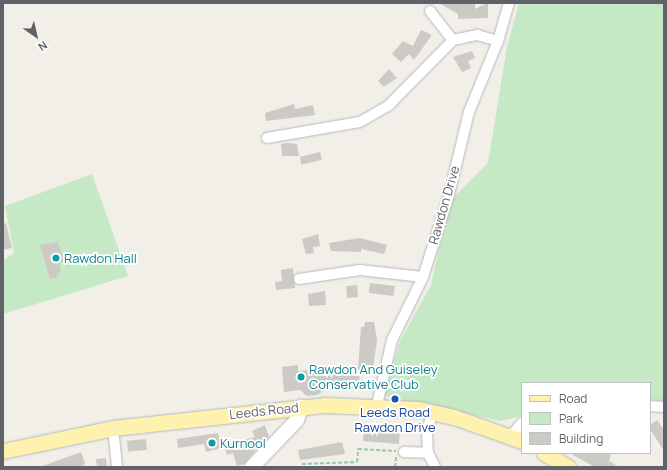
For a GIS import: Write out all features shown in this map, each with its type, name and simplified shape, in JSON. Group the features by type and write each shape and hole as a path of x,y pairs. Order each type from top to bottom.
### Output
{"main road":[{"name":"Leeds Road","path":"3,451 113,428 301,407 377,405 433,413 517,439"},
{"path":"546,454 568,467"}],"street":[{"name":"Rawdon Drive","path":"377,405 392,340 423,277 449,195 468,112 498,40 509,3"},
{"path":"430,11 452,40"},
{"path":"267,138 360,122 389,105 452,40 477,35 498,40"},
{"path":"299,279 360,270 423,277"},
{"path":"651,406 664,407"},
{"path":"252,467 297,420 301,407"},
{"path":"433,413 427,429 428,453 435,467"},
{"path":"517,439 521,426"},
{"path":"113,428 117,467"},
{"path":"400,452 428,453"}],"path":[{"path":"302,464 356,462 358,449 400,452 395,467"}],"green space":[{"path":"519,3 664,3 664,401 651,400 651,382 521,382 521,416 500,421 385,396 399,343 431,285 449,202 488,163 507,47"},
{"path":"92,174 128,276 3,314 3,261 14,253 5,206"}],"building":[{"path":"439,3 475,4 475,9 488,3 488,18 458,19 458,14"},
{"path":"421,30 432,35 414,60 409,54 401,62 392,54 403,41 413,46"},
{"path":"472,51 475,58 468,61 471,68 462,72 453,57"},
{"path":"389,69 397,78 384,87 378,81"},
{"path":"294,104 295,109 313,105 315,115 266,121 265,113"},
{"path":"281,144 297,144 299,156 282,156"},
{"path":"320,152 322,160 302,165 300,157"},
{"path":"6,223 12,248 3,250 3,224"},
{"path":"318,234 320,246 313,247 314,253 306,254 302,239"},
{"path":"360,238 387,245 384,254 361,249 361,252 331,251 329,243"},
{"name":"Rawdon Hall","path":"57,242 66,261 59,263 61,272 57,273 58,277 50,279 40,245"},
{"path":"293,268 295,288 276,290 275,282 282,281 281,270"},
{"path":"370,283 395,286 394,296 369,293"},
{"path":"357,285 358,297 347,298 346,286"},
{"path":"325,291 326,305 309,306 308,294"},
{"path":"365,322 374,322 377,340 373,369 367,368 366,372 358,370 361,327 364,327"},
{"name":"Rawdon And Guiseley Conservative Club","path":"298,365 298,371 307,370 308,373 340,367 345,376 359,375 360,381 320,385 321,393 316,395 307,396 300,390 284,392 282,367"},
{"path":"657,420 664,430 664,451 651,431 651,424"},
{"path":"265,425 269,437 254,447 255,451 244,464 237,466 233,453 227,455 224,446 255,437 252,431"},
{"path":"364,430 400,433 399,444 363,441"},
{"path":"218,433 222,448 206,452 204,444 178,448 177,439"},
{"path":"146,439 147,450 128,452 127,441"},
{"path":"342,442 345,454 300,460 298,450"},
{"path":"81,452 85,463 82,467 40,467"},
{"path":"571,454 609,454 611,455 609,461 619,467 595,467"},
{"path":"106,458 107,467 97,467 96,459"}],"place":[{"name":"Rawdon Hall","path":"56,258"},
{"name":"Rawdon And Guiseley Conservative Club","path":"301,377"},
{"name":"Leeds Road Rawdon Drive","path":"395,399"},
{"name":"Kurnool","path":"212,443"}]}
